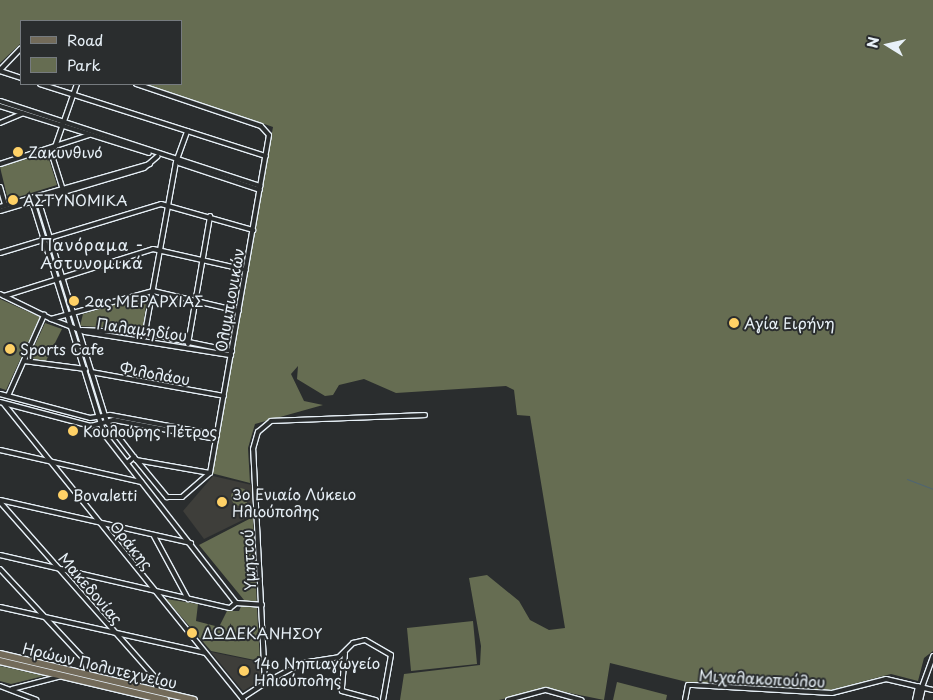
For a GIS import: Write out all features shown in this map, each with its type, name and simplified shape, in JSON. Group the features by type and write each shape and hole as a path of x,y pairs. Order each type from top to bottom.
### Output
{"main road":[{"name":"Ηρώων Πολυτεχνείου","path":"0,654 194,700"},
{"name":"Ηρώων Πολυτεχνείου","path":"0,661 164,700"}],"street":[{"path":"20,49 0,70 20,78"},
{"path":"43,85 266,156"},
{"path":"62,190 52,148 64,122 77,85"},
{"name":"Ολυμπιονικών","path":"139,85 267,129 266,156 209,474"},
{"path":"0,101 62,127 149,152"},
{"path":"0,106 64,122 158,156 260,188"},
{"path":"0,123 24,111"},
{"path":"89,136 91,131"},
{"path":"145,336 167,204 187,131"},
{"path":"0,164 89,136"},
{"path":"0,211 62,190 150,164 158,156"},
{"path":"0,187 5,205"},
{"path":"38,198 107,422 167,497 182,497 209,474"},
{"path":"0,207 32,200"},
{"path":"32,200 73,329 100,425 141,482 191,543 236,603"},
{"path":"0,253 167,204 253,230"},
{"path":"188,344 210,216"},
{"path":"2,295 160,248 246,270"},
{"path":"50,318 74,314 153,291 239,311"},
{"name":"Παλαμηδίου","path":"2,295 73,329 145,336 232,353"},
{"path":"8,396 44,315"},
{"name":"Φιλολάου","path":"24,361 84,369 91,373 224,396"},
{"path":"0,394 99,418 105,415 216,437"},
{"path":"2,403 100,425 107,422 216,437"},
{"name":"Θράκης","path":"2,403 243,699"},
{"name":"Υμηττού","path":"265,683 253,449 263,425 299,419 425,415"},
{"path":"0,450 141,482"},
{"path":"127,463 135,459 209,474"},
{"path":"0,501 191,543"},
{"name":"Μακεδονίας","path":"0,501 155,677 157,691"},
{"path":"154,536 188,599"},
{"path":"0,555 230,608 236,603 262,605"},
{"path":"0,569 85,660 88,675"},
{"path":"0,607 206,654"},
{"path":"243,699 265,683 302,663 326,663 345,653 358,640 389,651 392,661 383,700"},
{"path":"345,653 342,691 376,700"},
{"path":"915,700 933,656"},
{"name":"Ηρώων Πολυτεχνείου","path":"12,689 62,676"},
{"name":"Μιχαλακοπούλου","path":"685,700 688,685 832,693 886,679 933,690"},
{"path":"0,686 12,689 36,700"},
{"path":"919,700 920,687"},
{"path":"508,700 546,690 582,700"},
{"path":"804,700 806,693"},
{"path":"830,700 832,693"}],"shaded area":[{"name":"3ο Ενιαίο Λύκειο Ηλιούπολης","path":"213,476 252,485 253,515 204,539 183,511"},
{"name":"14ο Νηπιαγωγείο Ηλιούπολης","path":"211,652 260,662 261,680 243,691"}],"green space":[{"path":"0,0 933,0 933,651 924,658 918,681 891,674 831,690 806,690 687,682 610,663 604,700 545,688 499,700 400,700 404,674 480,665 481,646 469,578 487,575 519,601 530,620 549,630 565,628 530,416 517,415 514,390 506,386 396,393 364,379 339,385 333,395 325,396 297,379 298,366 291,374 304,401 323,405 255,424 248,448 250,483 211,473 273,127 148,85 182,85 182,20 20,20 20,44 0,63"},
{"path":"47,153 57,185 8,200 0,167"},
{"path":"147,295 143,329 80,326 83,314"},
{"path":"0,299 40,317 6,390 0,388"},
{"path":"45,323 62,329 46,361 29,358"},
{"path":"236,488 244,488 249,493 247,504 236,506 231,501 231,493"},
{"path":"253,517 260,661 211,651 166,599 198,604 196,621 219,627 227,611 239,611 244,600 199,545"},
{"path":"473,621 477,664 411,671 407,628"},
{"path":"0,666 44,676 11,684 0,681"},
{"path":"617,682 667,695 666,700 613,700"}],"waterway":[{"path":"907,479 933,489"}],"place":[{"name":"Ζακυνθινό","path":"18,152"},
{"name":"ΑΣΤΥΝΟΜΙΚΑ","path":"13,200"},
{"name":"2ας ΜΕΡΑΡΧΙΑΣ","path":"74,301"},
{"name":"Αγία Ειρήνη","path":"734,323"},
{"name":"Sports Cafe","path":"10,349"},
{"name":"Κουλούρης Πέτρος","path":"73,431"},
{"name":"Bovaletti","path":"63,495"},
{"name":"3ο Ενιαίο Λύκειο Ηλιούπολης","path":"222,502"},
{"name":"ΔΩΔΕΚΑΝΗΣΟΥ","path":"192,633"},
{"name":"14ο Νηπιαγωγείο Ηλιούπολης","path":"244,671"}],"district":[{"name":"Πανόραμα - Αστυνομικά","path":"92,253"}]}
